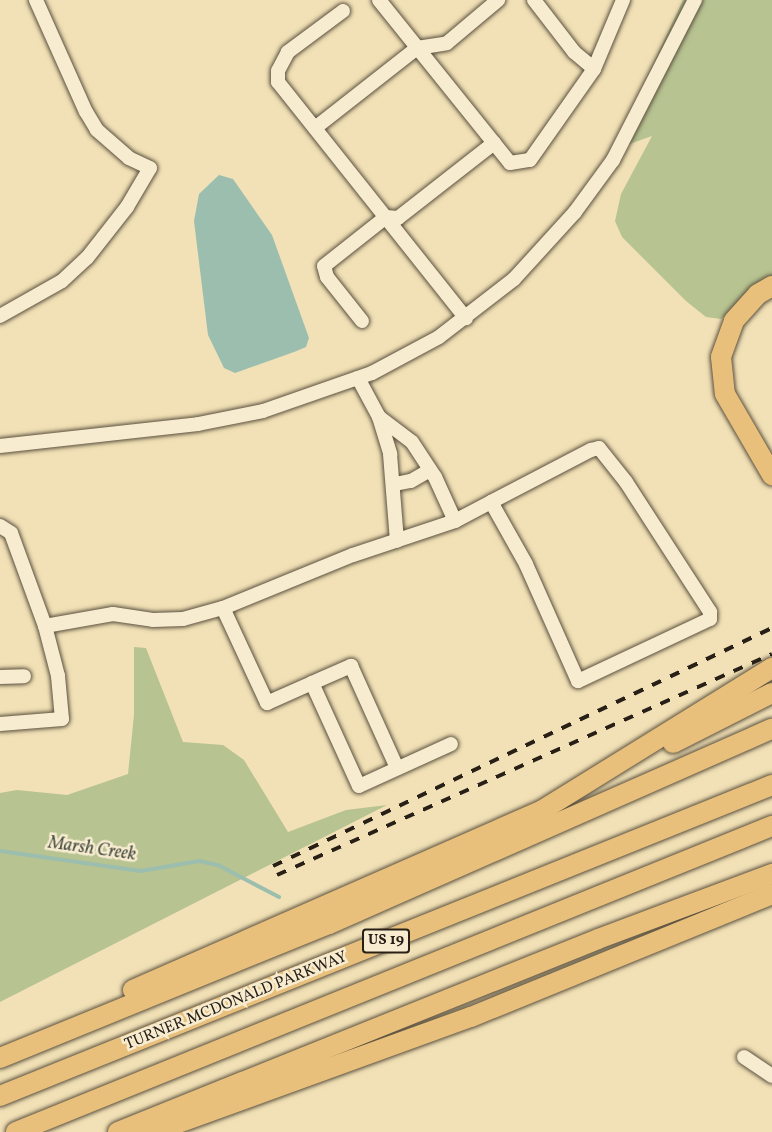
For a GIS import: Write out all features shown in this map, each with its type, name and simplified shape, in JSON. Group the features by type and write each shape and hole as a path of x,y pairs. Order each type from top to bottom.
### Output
{"highway":[{"path":"772,286 758,294 734,321 726,338 722,374 735,415 772,475"},
{"path":"591,783 772,668"},
{"path":"48,1038 77,1016 541,811 591,783 772,693"},
{"path":"0,1058 348,915 772,729"},
{"name":"TURNER MCDONALD PARKWAY","path":"0,1096 772,785"},
{"name":"US 19","path":"16,1132 772,826"},
{"path":"118,1132 598,939 772,874"},
{"path":"153,1132 471,1017 772,894"}],"street":[{"path":"0,316 62,281 87,258 122,216 150,168 129,158 97,130 86,112 36,0"},
{"path":"379,0 510,163 530,160 594,69 623,0"},
{"path":"315,128 417,48 447,43 498,0"},
{"path":"534,0 574,52 594,69"},
{"path":"0,446 198,424 263,411 358,378 466,318 514,279 582,204 613,160 695,0"},
{"path":"344,11 288,52 278,71 278,81 466,318"},
{"path":"362,321 327,277 324,266 386,217 398,218 494,143"},
{"path":"358,378 379,417 390,454 395,484 397,542"},
{"path":"379,417 412,442 430,470 455,521"},
{"path":"390,454 412,442"},
{"path":"45,626 113,614 153,620 183,619 223,608 455,521 491,502 599,448 626,482 710,612 710,619 578,681 526,564 491,502"},
{"path":"395,484 411,481 430,470"},
{"path":"0,526 11,533 45,626 58,676 62,719 0,724"},
{"path":"223,608 267,703 351,666 398,768"},
{"path":"0,677 24,676"},
{"path":"312,683 359,786 451,744"},
{"path":"744,1057 772,1076"}],"green space":[{"path":"683,0 772,0 772,278 721,319 706,317 686,301 622,237 615,221 621,194 652,136 613,150"},
{"path":"134,647 146,648 183,742 223,745 244,760 288,832 346,810 387,805 0,1002 0,793 17,790 67,795 128,774 134,715"}],"shaded area":[{"path":"219,175 233,179 272,235 309,338 306,347 235,373 224,368 208,335 194,221 199,194"}],"waterway":[{"name":"Marsh Creek","path":"0,851 141,871 199,861 218,865 279,897"}],"railway":[{"path":"273,866 772,628"},
{"path":"277,875 772,654"}]}
